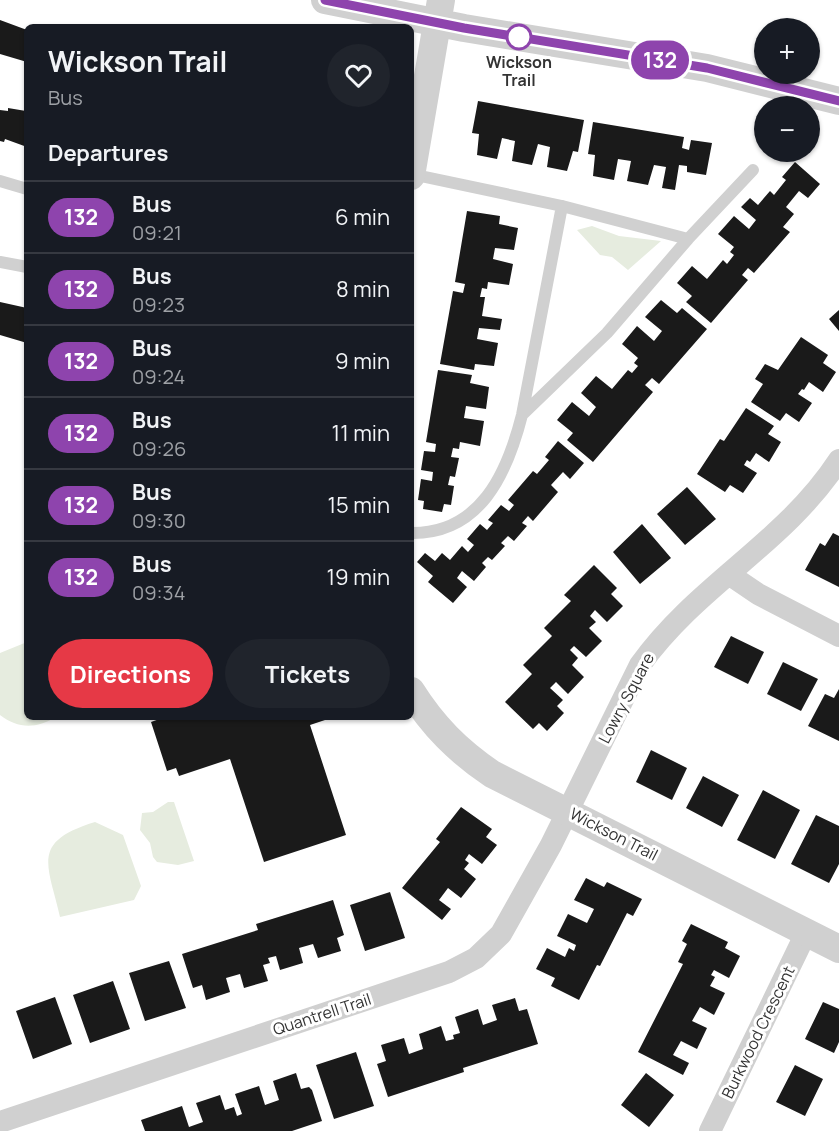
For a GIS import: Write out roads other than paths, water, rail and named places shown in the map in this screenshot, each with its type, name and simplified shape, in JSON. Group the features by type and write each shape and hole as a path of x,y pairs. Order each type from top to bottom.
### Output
{"street":[{"path":"325,0 439,11 707,68 839,101"},
{"path":"414,155 439,11"},
{"name":"Lowry Square","path":"568,811 640,665 673,623 795,516 819,491 839,460"},
{"path":"730,575 758,594 839,636"},
{"name":"Wickson Trail","path":"414,696 439,731 467,757 492,774 839,949"},
{"name":"Quantrell Trail","path":"0,1122 449,972 476,958 501,934 568,811"},
{"name":"Burkwood Crescent","path":"710,1131 806,933"}],"lane":[{"path":"414,168 688,239"},
{"path":"522,415 607,333 688,239 753,170"},
{"path":"0,181 24,188"},
{"path":"414,533 436,532 470,516 486,498 502,470 515,441 522,415 561,206"},
{"path":"0,262 24,266"}],"place":[{"name":"Wickson Trail","path":"519,37"}]}
